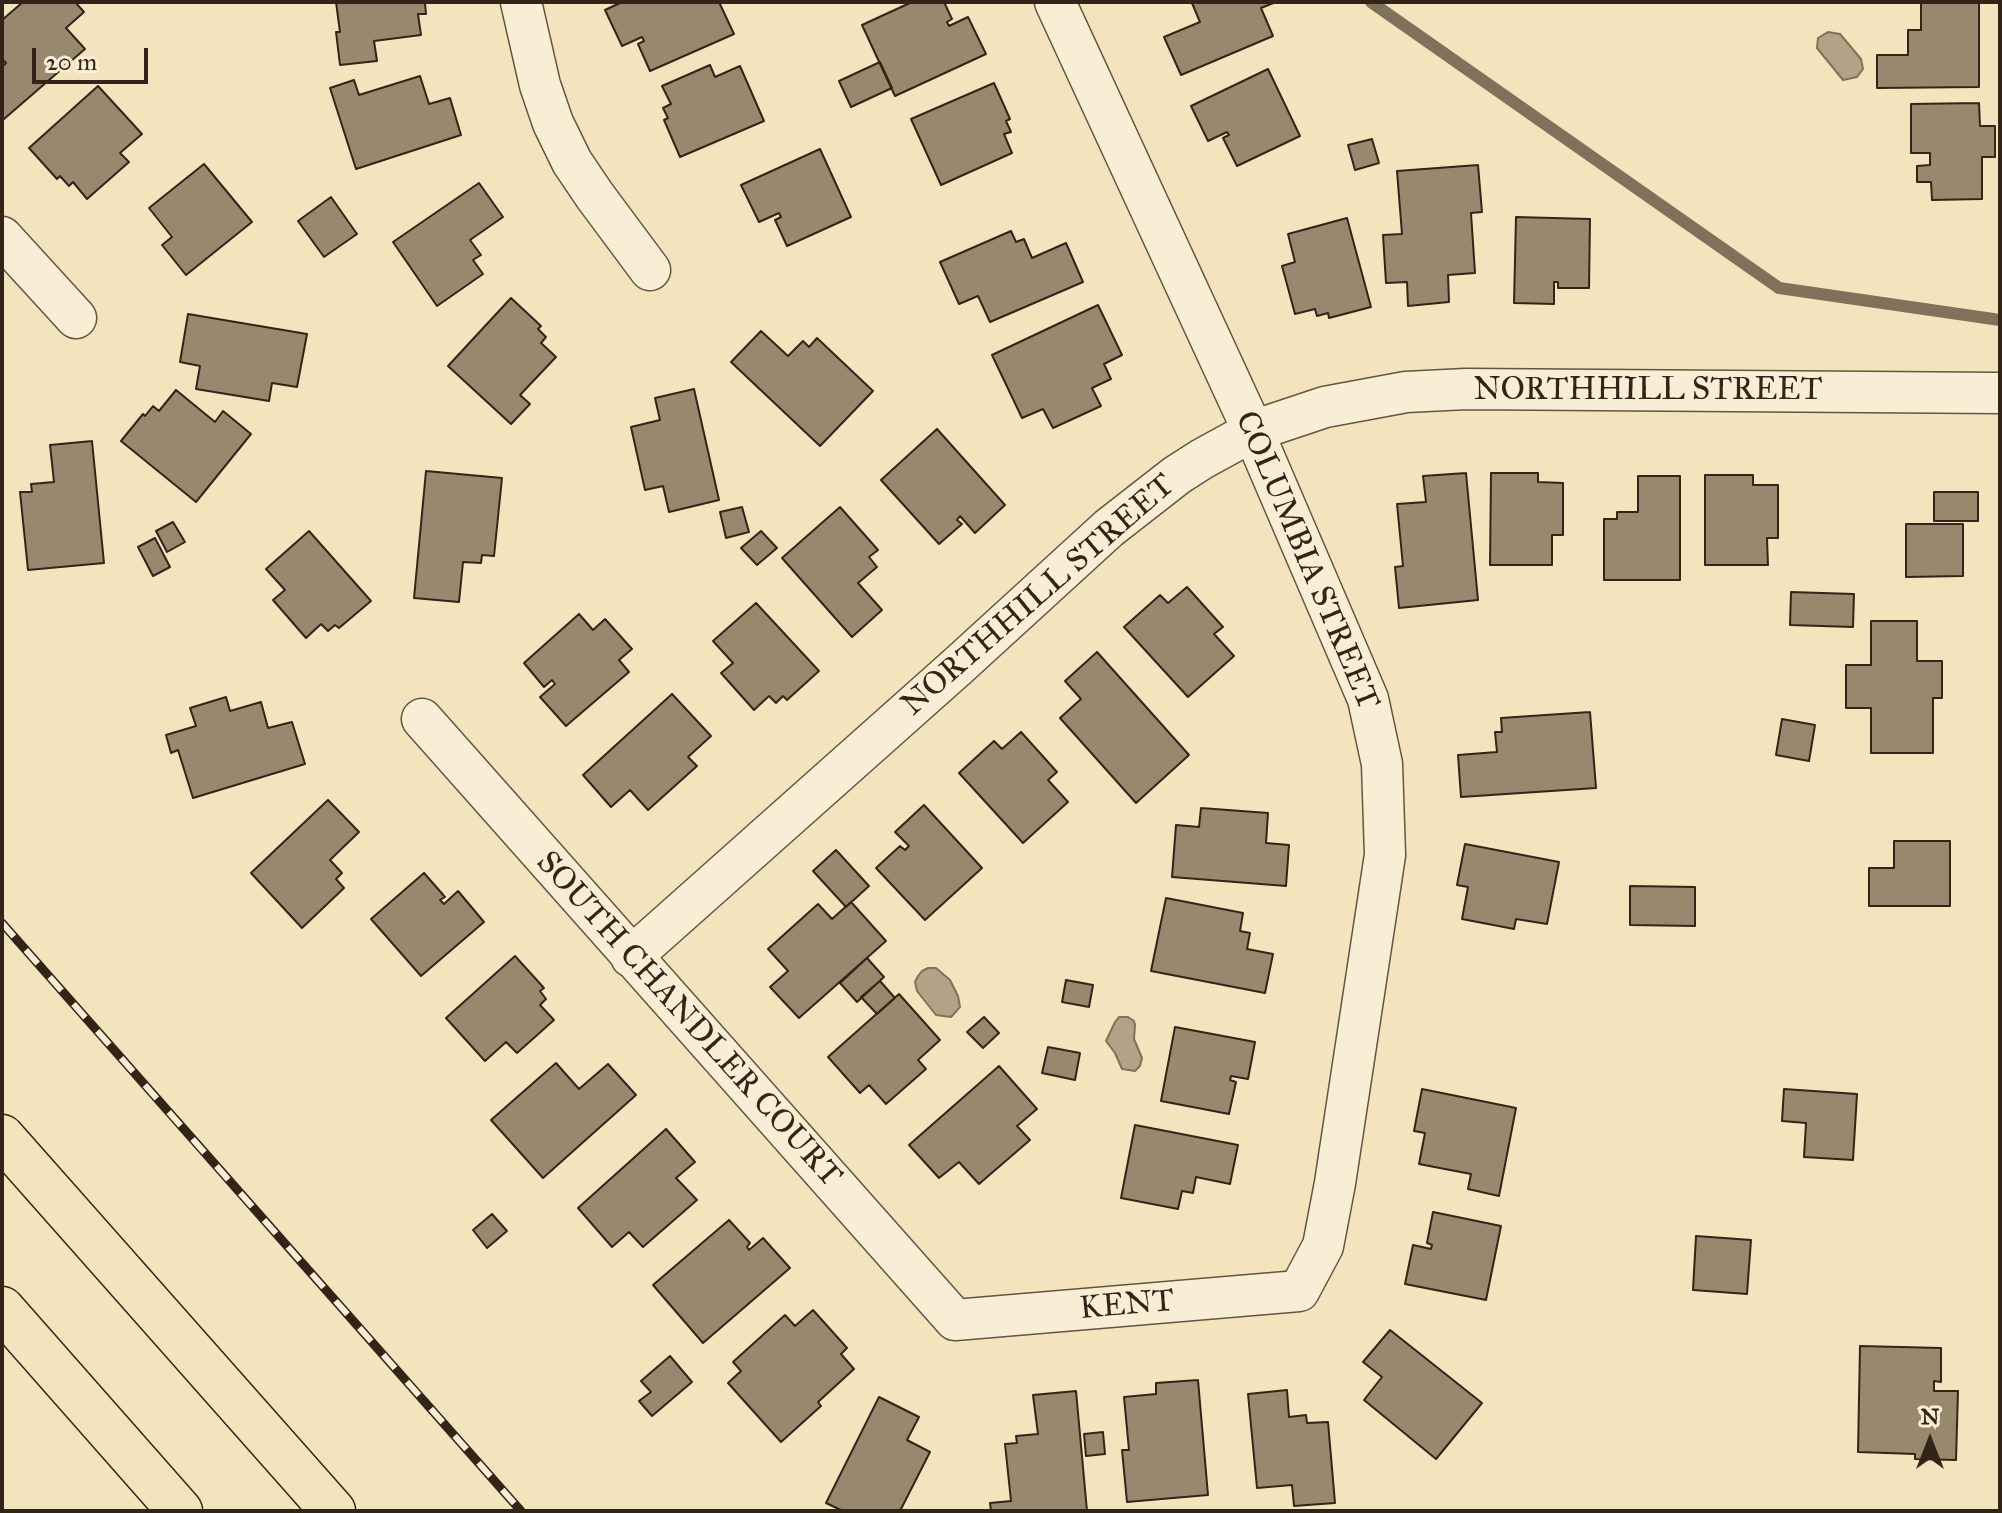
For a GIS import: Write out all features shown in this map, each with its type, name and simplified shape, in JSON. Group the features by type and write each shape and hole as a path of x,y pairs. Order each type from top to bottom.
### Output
{"main road":[{"path":"2,1137 333,1511"},
{"path":"2,1309 180,1511"}],"street":[{"path":"521,2 540,85 553,123 572,162 650,270"},
{"name":"COLUMBIA STREET","path":"1055,2 1253,431 1368,699 1382,764 1385,855 1335,1183 1323,1246 1299,1291"},
{"path":"2,237 76,318"},
{"name":"NORTHHILL STREET","path":"631,957 1109,528 1177,475 1253,431 1325,407 1406,392 1482,389 2000,393"},
{"name":"SOUTH CHANDLER COURT","path":"422,719 955,1320"},
{"name":"KENT","path":"955,1320 1299,1291"}],"shaded area":[{"path":"1828,32 1840,34 1861,59 1863,69 1857,77 1843,80 1817,48 1818,38"},
{"path":"928,968 936,968 950,980 958,996 960,1007 951,1017 936,1015 917,991 915,982"},
{"path":"1119,1017 1134,1021 1134,1039 1142,1058 1135,1071 1122,1069 1106,1041"}],"building":[{"path":"23,2 75,2 84,12 66,28 85,49 4,119 2,67 6,63 2,59 2,20"},
{"path":"336,2 429,2 425,3 426,14 418,14 421,35 374,41 377,61 340,65"},
{"path":"622,2 719,2 734,34 650,71 638,44 644,41 642,37 622,46 605,10"},
{"path":"912,2 944,2 952,19 947,22 949,26 968,17 986,54 895,96 862,25"},
{"path":"1276,2 1261,8 1273,36 1181,75 1164,37 1200,22 1192,3"},
{"path":"1921,2 1979,2 1979,87 1877,88 1877,55 1908,55 1908,30 1921,30"},
{"path":"880,62 892,88 851,107 839,81"},
{"path":"710,65 715,77 740,66 764,121 680,157 664,120 668,118 663,108 671,104 662,86"},
{"path":"1268,69 1300,136 1237,166 1223,138 1229,135 1227,132 1208,141 1191,106"},
{"path":"420,76 429,104 450,98 461,135 356,169 330,88 354,80 359,95"},
{"path":"994,83 1010,119 1006,121 1011,132 1004,134 1012,153 941,185 911,119"},
{"path":"98,86 142,134 120,153 129,162 87,199 73,182 69,186 60,176 57,179 29,148"},
{"path":"1979,103 1980,126 1995,126 1995,157 1982,157 1982,199 1932,200 1931,182 1917,182 1917,166 1930,165 1930,153 1911,153 1911,104"},
{"path":"1372,139 1379,163 1355,170 1348,145"},
{"path":"820,149 851,217 787,246 775,220 781,217 779,213 759,222 741,185"},
{"path":"204,164 252,222 186,275 162,245 172,237 149,208"},
{"path":"1478,165 1482,212 1471,213 1475,273 1448,275 1449,302 1408,306 1407,282 1386,283 1383,235 1402,234 1397,171"},
{"path":"479,183 503,217 470,240 481,255 473,260 483,274 437,306 393,242"},
{"path":"331,197 357,234 324,257 298,221"},
{"path":"1516,217 1590,219 1589,288 1558,288 1558,282 1554,282 1554,304 1514,303"},
{"path":"1347,218 1371,307 1329,318 1328,313 1317,316 1315,309 1295,314 1282,266 1295,262 1288,234"},
{"path":"1011,231 1016,242 1024,239 1032,258 1066,243 1083,282 990,322 978,296 959,304 940,262"},
{"path":"511,298 541,326 538,329 546,337 541,343 556,357 520,395 530,404 511,424 448,366"},
{"path":"1098,305 1122,355 1104,364 1111,379 1092,388 1101,406 1053,428 1043,409 1022,418 992,355"},
{"path":"188,314 307,334 297,387 272,383 269,401 196,389 200,366 180,362"},
{"path":"761,331 788,356 803,341 809,347 817,338 873,391 820,446 731,362"},
{"path":"694,389 719,500 669,512 663,486 645,490 631,427 660,420 655,398"},
{"path":"176,390 215,422 223,411 251,434 196,502 121,441 143,414 145,416 153,406 159,411"},
{"path":"937,429 1005,505 975,533 960,516 957,520 962,524 939,544 881,480"},
{"path":"92,441 104,563 28,570 20,492 32,492 31,484 54,482 50,445"},
{"path":"426,471 502,478 494,556 482,555 481,563 463,562 459,602 414,598"},
{"path":"1466,473 1478,600 1399,608 1395,567 1403,566 1397,504 1426,502 1423,476"},
{"path":"1491,473 1538,473 1538,482 1563,483 1563,535 1552,535 1552,565 1490,565"},
{"path":"1705,475 1753,475 1753,485 1778,485 1778,538 1767,538 1768,565 1705,565"},
{"path":"1638,476 1680,476 1680,580 1604,580 1604,519 1617,519 1617,512 1638,512"},
{"path":"1934,492 1978,492 1978,521 1934,521"},
{"path":"742,507 749,532 726,538 720,512"},
{"path":"840,507 878,550 869,557 877,567 858,583 882,610 852,637 782,558"},
{"path":"173,522 185,542 167,552 156,531"},
{"path":"1906,524 1963,524 1963,576 1906,577"},
{"path":"309,531 371,601 339,628 335,625 328,631 321,624 306,638 273,600 285,590 266,569"},
{"path":"761,531 777,548 757,565 741,548"},
{"path":"155,538 170,567 153,576 138,547"},
{"path":"1187,587 1223,627 1214,634 1234,656 1188,697 1124,627 1160,595 1168,603"},
{"path":"1791,592 1854,594 1853,627 1790,625"},
{"path":"756,603 819,671 787,700 783,696 776,703 769,696 754,710 721,673 733,663 713,641"},
{"path":"579,614 593,630 605,619 632,649 619,660 629,672 566,726 540,697 555,684 552,680 544,687 524,663"},
{"path":"1871,621 1917,621 1917,661 1942,661 1942,698 1933,698 1933,753 1871,753 1871,708 1846,708 1846,665 1871,665"},
{"path":"1097,652 1189,755 1136,803 1060,718 1081,699 1065,681"},
{"path":"672,694 711,736 688,757 697,766 648,810 630,790 611,807 583,775"},
{"path":"226,697 230,711 261,702 268,728 292,722 305,764 193,798 178,750 171,753 166,735 196,726 190,708"},
{"path":"1590,712 1596,788 1461,797 1458,755 1497,752 1495,732 1502,732 1501,718"},
{"path":"1782,719 1815,725 1809,761 1776,755"},
{"path":"1021,732 1057,772 1048,780 1068,802 1023,843 959,773 994,741 1002,749"},
{"path":"328,800 359,832 330,860 342,873 336,879 344,888 302,928 251,873"},
{"path":"924,805 982,868 925,920 876,868 900,846 905,850 909,846 895,832"},
{"path":"1201,808 1268,813 1266,843 1289,845 1286,886 1172,877 1176,825 1199,827"},
{"path":"1894,841 1950,841 1950,906 1869,906 1869,868 1894,868"},
{"path":"1465,844 1559,862 1547,924 1516,919 1514,929 1462,919 1468,887 1457,885"},
{"path":"836,850 869,886 846,907 813,871"},
{"path":"424,873 445,897 440,900 444,904 458,891 484,922 421,976 371,919"},
{"path":"1630,886 1695,887 1695,926 1630,925"},
{"path":"1166,898 1243,913 1240,931 1250,933 1247,949 1273,954 1265,993 1151,971"},
{"path":"851,902 886,941 799,1018 770,987 788,971 768,949 818,904 832,919"},
{"path":"515,956 544,988 540,991 546,999 540,1005 554,1020 517,1053 506,1042 485,1061 446,1018"},
{"path":"867,958 884,977 857,1002 840,983"},
{"path":"1066,980 1093,985 1089,1007 1062,1002"},
{"path":"880,981 895,998 877,1014 861,997"},
{"path":"899,994 940,1040 918,1060 926,1069 886,1104 869,1085 860,1093 828,1057"},
{"path":"984,1017 999,1033 983,1048 967,1032"},
{"path":"1175,1027 1255,1042 1248,1079 1231,1076 1230,1080 1236,1082 1229,1114 1161,1101"},
{"path":"1048,1047 1080,1053 1075,1080 1042,1073"},
{"path":"556,1063 579,1089 608,1064 636,1095 543,1178 491,1120"},
{"path":"999,1066 1037,1109 1017,1126 1030,1140 979,1184 959,1162 939,1178 909,1145"},
{"path":"1422,1089 1516,1108 1499,1196 1468,1189 1471,1174 1419,1164 1425,1133 1414,1131"},
{"path":"1784,1089 1857,1094 1853,1160 1804,1157 1806,1123 1782,1121"},
{"path":"1135,1125 1238,1145 1230,1184 1196,1177 1193,1193 1182,1191 1178,1209 1121,1198"},
{"path":"666,1129 695,1162 676,1178 697,1200 643,1247 629,1232 612,1247 578,1208"},
{"path":"1433,1212 1501,1226 1486,1300 1405,1284 1413,1245 1431,1249 1432,1245 1427,1243"},
{"path":"492,1214 507,1231 487,1248 473,1230"},
{"path":"729,1220 750,1243 747,1247 749,1250 763,1238 790,1268 703,1343 653,1285"},
{"path":"1696,1236 1751,1240 1747,1294 1693,1290"},
{"path":"813,1310 847,1348 841,1354 854,1369 818,1402 821,1406 781,1442 728,1383 741,1371 733,1362 785,1315 795,1326"},
{"path":"1390,1330 1482,1403 1436,1459 1364,1400 1382,1377 1363,1362"},
{"path":"1860,1346 1941,1348 1941,1382 1934,1381 1934,1391 1958,1391 1956,1460 1915,1459 1915,1454 1858,1452"},
{"path":"670,1356 692,1382 652,1416 639,1401 651,1392 641,1381"},
{"path":"1198,1380 1208,1495 1127,1502 1122,1450 1129,1450 1124,1397 1156,1394 1156,1383"},
{"path":"1287,1390 1289,1417 1306,1415 1307,1423 1328,1422 1335,1503 1294,1506 1292,1485 1257,1488 1248,1394"},
{"path":"1076,1391 1087,1511 991,1511 990,1503 1011,1501 1005,1444 1017,1443 1016,1436 1038,1434 1033,1395"},
{"path":"879,1397 919,1417 907,1440 930,1452 900,1511 843,1511 826,1503"},
{"path":"1103,1432 1105,1454 1086,1456 1084,1434"}],"waterway":[{"path":"1371,2 1779,288 2000,320"}],"railway":[{"path":"2,923 521,1511"}]}
